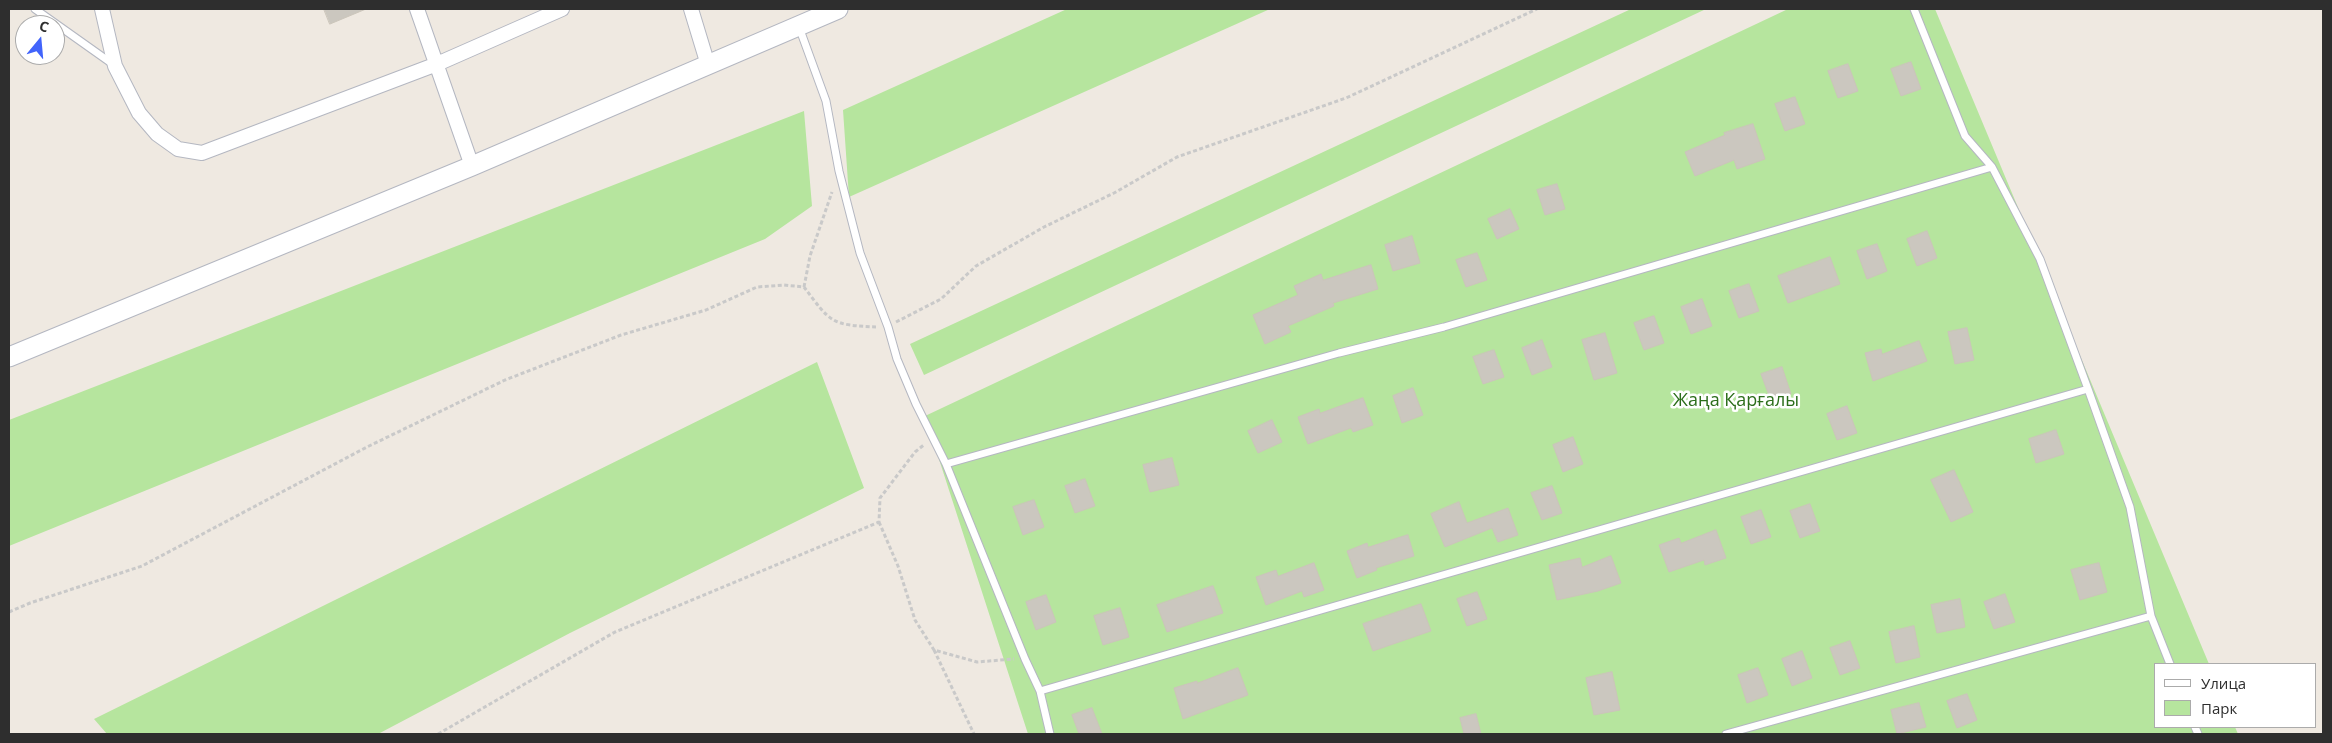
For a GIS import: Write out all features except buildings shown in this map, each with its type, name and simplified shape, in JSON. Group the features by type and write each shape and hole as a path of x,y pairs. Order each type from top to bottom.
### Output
{"main road":[{"path":"9,357 472,166 838,9"}],"street":[{"path":"102,9 115,66 139,113 147,124 178,148 202,152 437,64 562,9"},
{"path":"417,9 472,166"},
{"path":"691,9 708,65"}],"lane":[{"path":"35,9 115,66"},
{"path":"1914,9 1965,136 1992,167 2040,259 2130,507 2151,616 2170,663"},
{"path":"798,27 826,101 839,171 860,253 888,327 897,359 946,464 1025,659 1040,690 1050,734"},
{"path":"946,464 1340,353 1444,327 1992,167"},
{"path":"1040,690 2088,389"},
{"path":"1726,734 2151,616"}],"path":[{"path":"9,612 30,603 142,566 367,446 505,380 621,335 706,310 757,287 784,285 804,287 827,317 846,326 888,327 941,299 976,266 1044,227 1114,193 1177,157 1346,98 1537,9"},
{"path":"804,287 810,256 839,171"},
{"path":"932,437 915,452 880,498 879,522 898,566 915,620 934,650 974,734"},
{"path":"438,734 615,632 879,522"},
{"path":"934,650 977,662 1025,659"}],"green space":[{"path":"1067,9 1270,9 849,197 843,110"},
{"path":"1631,9 1706,9 924,375 910,344"},
{"name":"Жаңа Қарғалы","path":"1788,9 1935,9 2209,663 2154,663 2154,728 2235,728 2238,734 1028,734 925,416"},
{"path":"804,111 812,206 765,239 9,546 9,420"},
{"path":"817,362 864,488 570,633 378,734 107,734 94,719"}]}
